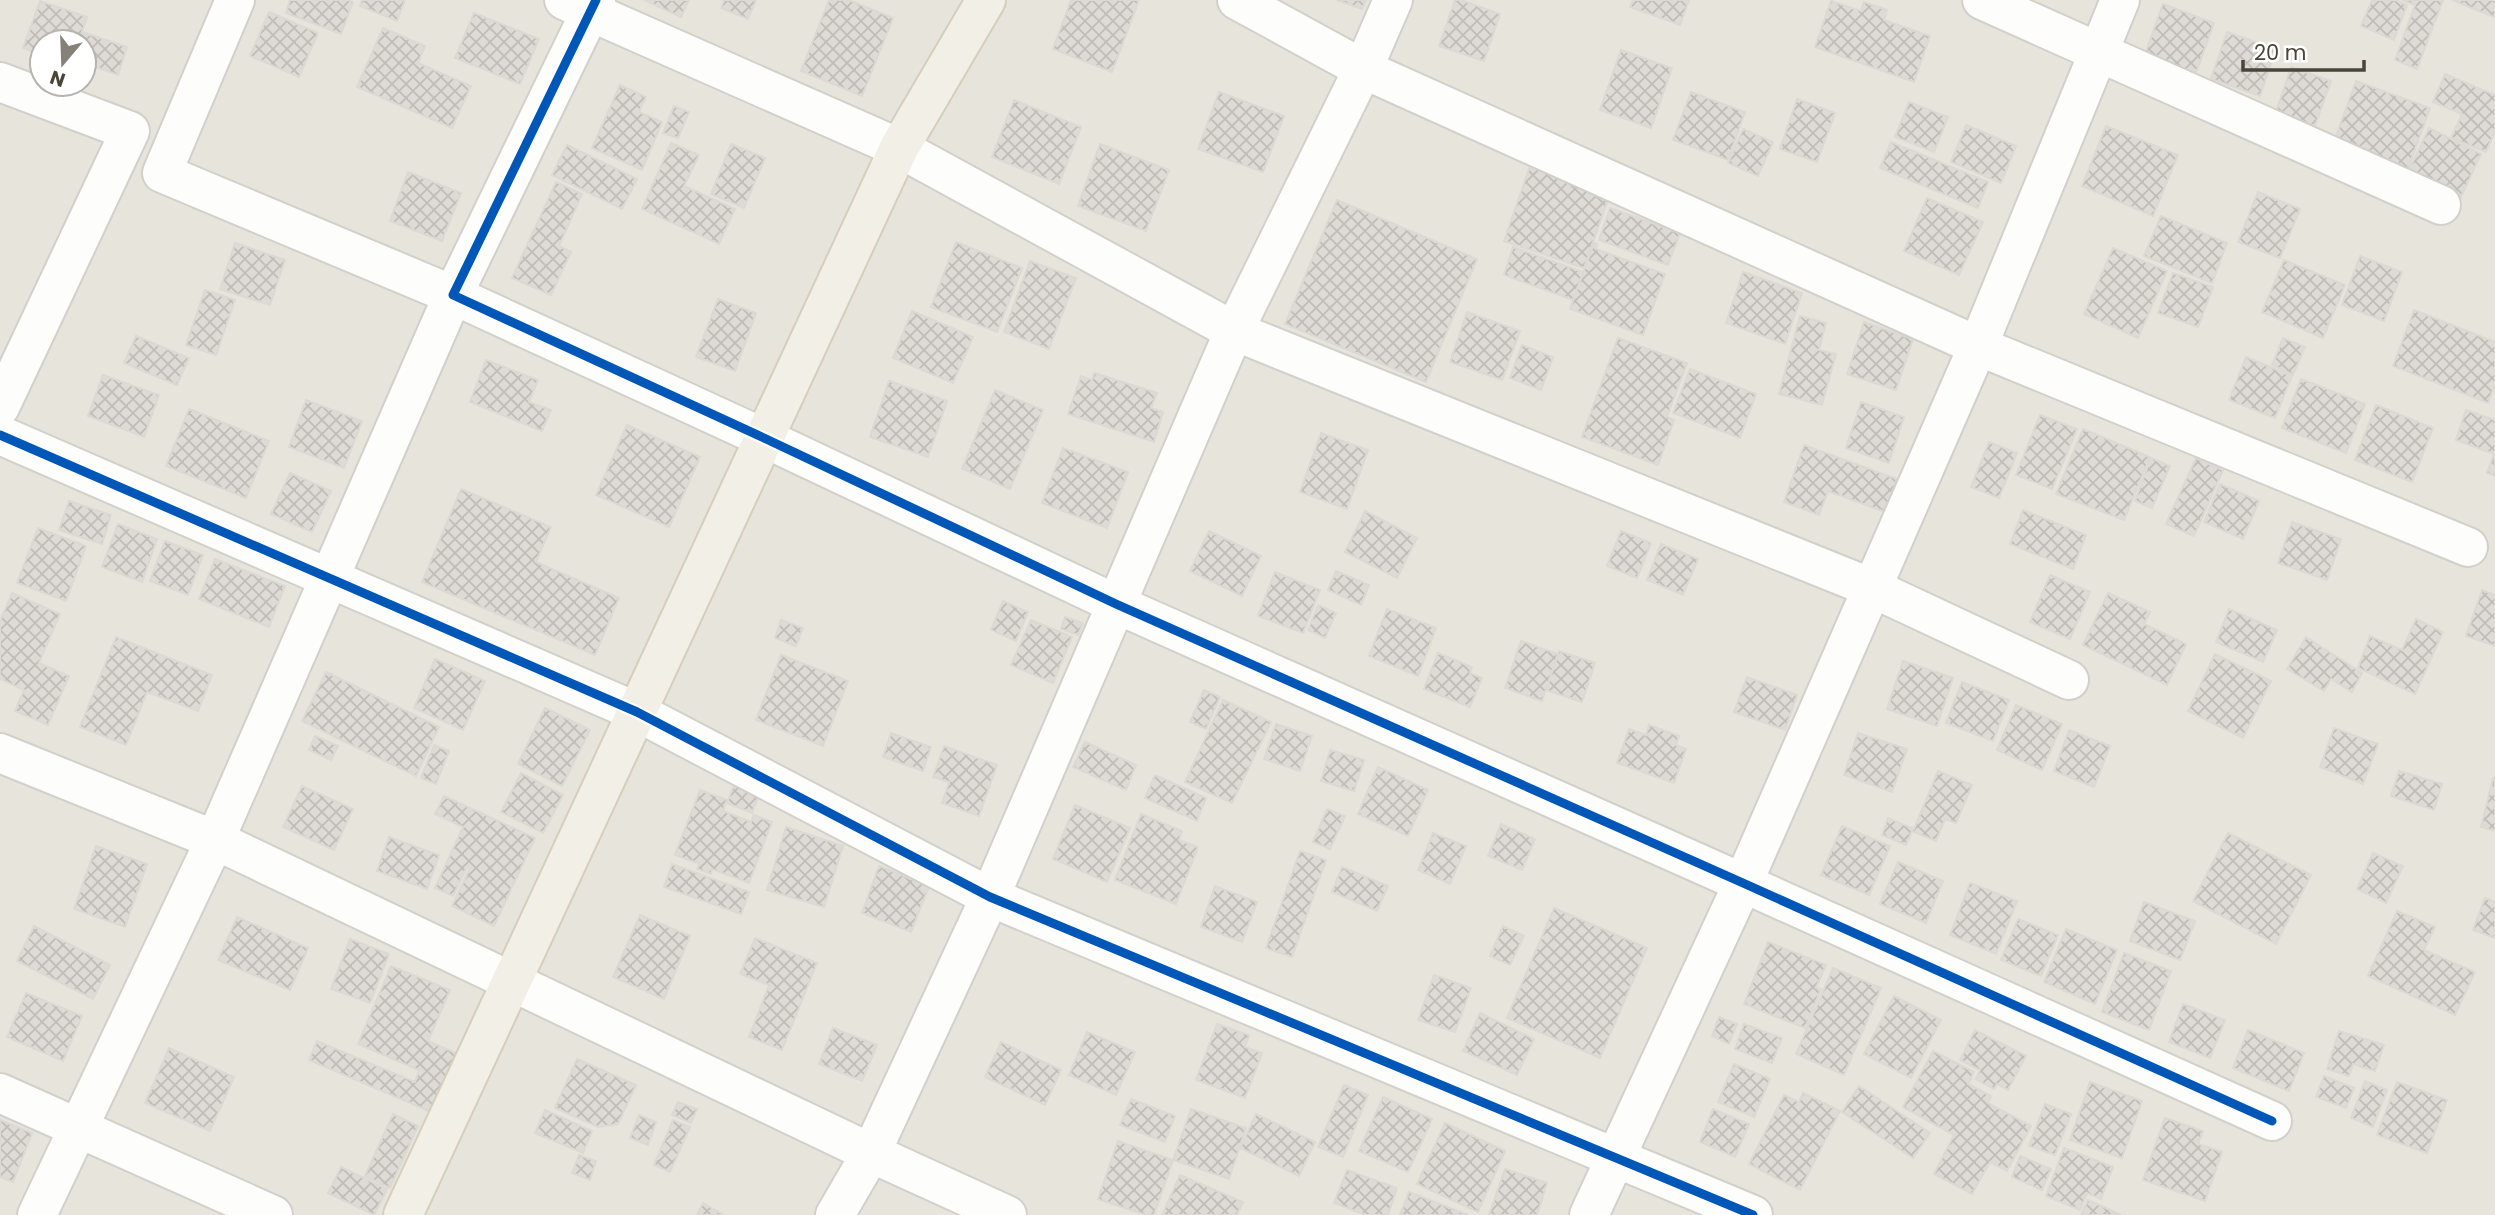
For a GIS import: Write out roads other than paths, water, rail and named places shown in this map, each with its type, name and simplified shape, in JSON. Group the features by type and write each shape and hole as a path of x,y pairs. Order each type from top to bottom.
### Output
{"main road":[{"path":"403,1215 900,148 986,0"}],"street":[{"path":"162,173 235,0"},
{"path":"1237,0 1363,69 1978,346 2468,547"},
{"path":"835,1215 871,1153 990,897 1234,331 1363,69 1393,0"},
{"path":"1982,0 2441,205"},
{"path":"1589,1215 1744,883 1978,346 2120,0"},
{"path":"37,1215 215,840 584,4 900,148 1234,331 1872,588 2069,680"},
{"path":"0,82 131,131 0,407"},
{"path":"119,156 453,296 764,438 1116,604 2272,1121"},
{"path":"0,435 637,712 990,897 1753,1215"},
{"path":"0,753 215,840 871,1153 1007,1215"},
{"path":"0,1093 272,1215"}]}
